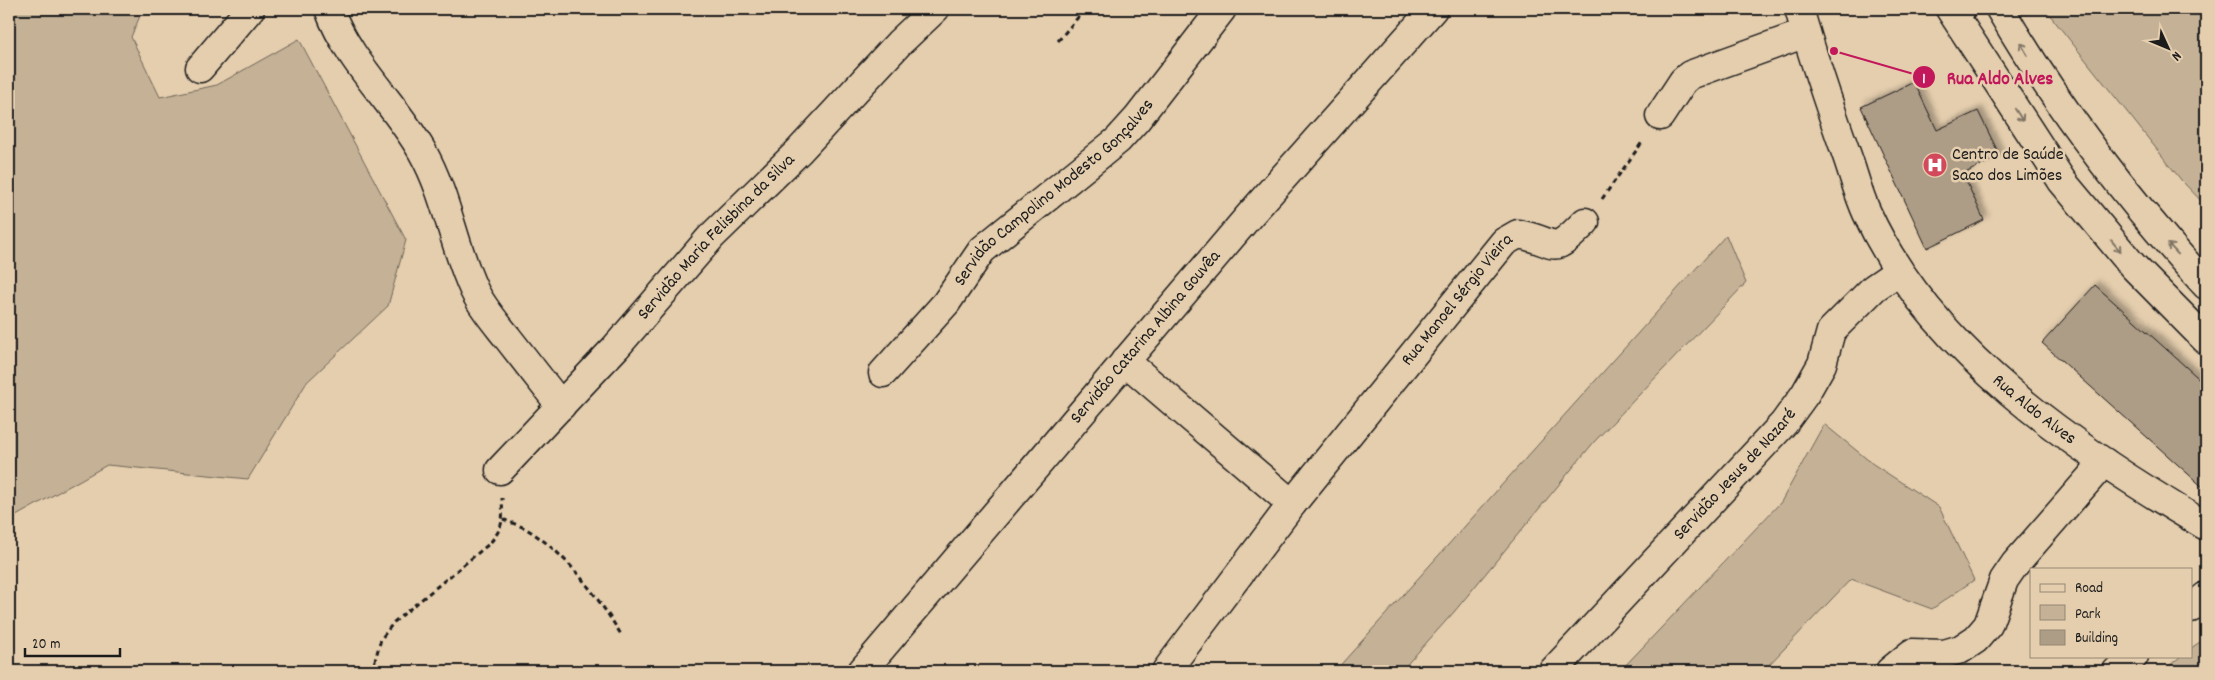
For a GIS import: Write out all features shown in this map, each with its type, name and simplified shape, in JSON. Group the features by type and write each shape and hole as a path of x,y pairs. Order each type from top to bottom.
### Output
{"street":[{"path":"200,68 250,9"},
{"path":"329,9 337,30 361,67 391,104 423,152 442,191 461,258 475,292 498,326 561,406"},
{"name":"Servidão Maria Felisbina da Silva","path":"500,470 656,304 711,237 799,151 899,43 935,9"},
{"name":"Servidão Campolino Modesto Gonçalves","path":"883,373 946,303 982,250 1036,204 1093,161 1130,126 1222,9"},
{"name":"Servidão Catarina Albina Gouvêa","path":"862,671 1249,216 1433,9"},
{"path":"2000,9 2037,72 2096,156 2161,236 2206,285"},
{"path":"1956,11 2062,181 2133,266 2206,340"},
{"path":"1660,116 1683,81 1690,74 1802,21"},
{"name":"Rua Aldo Alves","path":"1802,21 1867,213 1900,271 1942,328 1995,378 2104,462 2206,526"},
{"name":"Rua Manoel Sérgio Vieira","path":"1166,671 1292,504 1504,242 1518,234 1552,246 1561,244 1585,222"},
{"name":"Servidão Jesus de Nazaré","path":"1553,671 1784,423 1805,394 1822,364 1831,331 1874,288 1900,271"},
{"path":"1126,361 1292,504"},
{"path":"1890,671 1912,654 1944,654 1961,650 1976,639 1988,625 2004,580 2015,564 2104,462"},
{"path":"2192,607 2206,596"},
{"path":"2117,671 2132,658"}],"path":[{"path":"1058,41 1085,9"},
{"path":"1585,222 1660,116"},
{"path":"372,671 381,639 394,622 489,544 500,531 503,519 500,470"},
{"path":"503,519 527,529 572,566 601,603 622,636"}],"green space":[{"path":"9,9 143,9 131,37 160,97 217,85 299,39 406,240 388,306 307,382 248,479 107,465 9,520"},
{"path":"2045,9 2206,9 2206,206 2182,181"},
{"path":"1726,235 1746,283 1594,442 1454,612 1401,671 1335,671"},
{"path":"1824,424 1873,464 1939,507 1974,580 1932,609 1851,579 1763,671 1620,671 1781,502"},
{"path":"2206,638 2206,671 2163,671 2179,658 2192,658 2192,647"}],"building":[{"name":"Centro de Saúde Saco dos Limões","path":"1914,82 1937,130 1978,111 2000,156 1963,174 1984,220 1927,248 1861,107"},
{"path":"2095,285 2206,385 2206,490 2042,343"}],"place":[{"name":"Rua Aldo Alves","path":"1834,51"},
{"name":"Centro de Saúde Saco dos Limões","path":"1935,165"}]}
